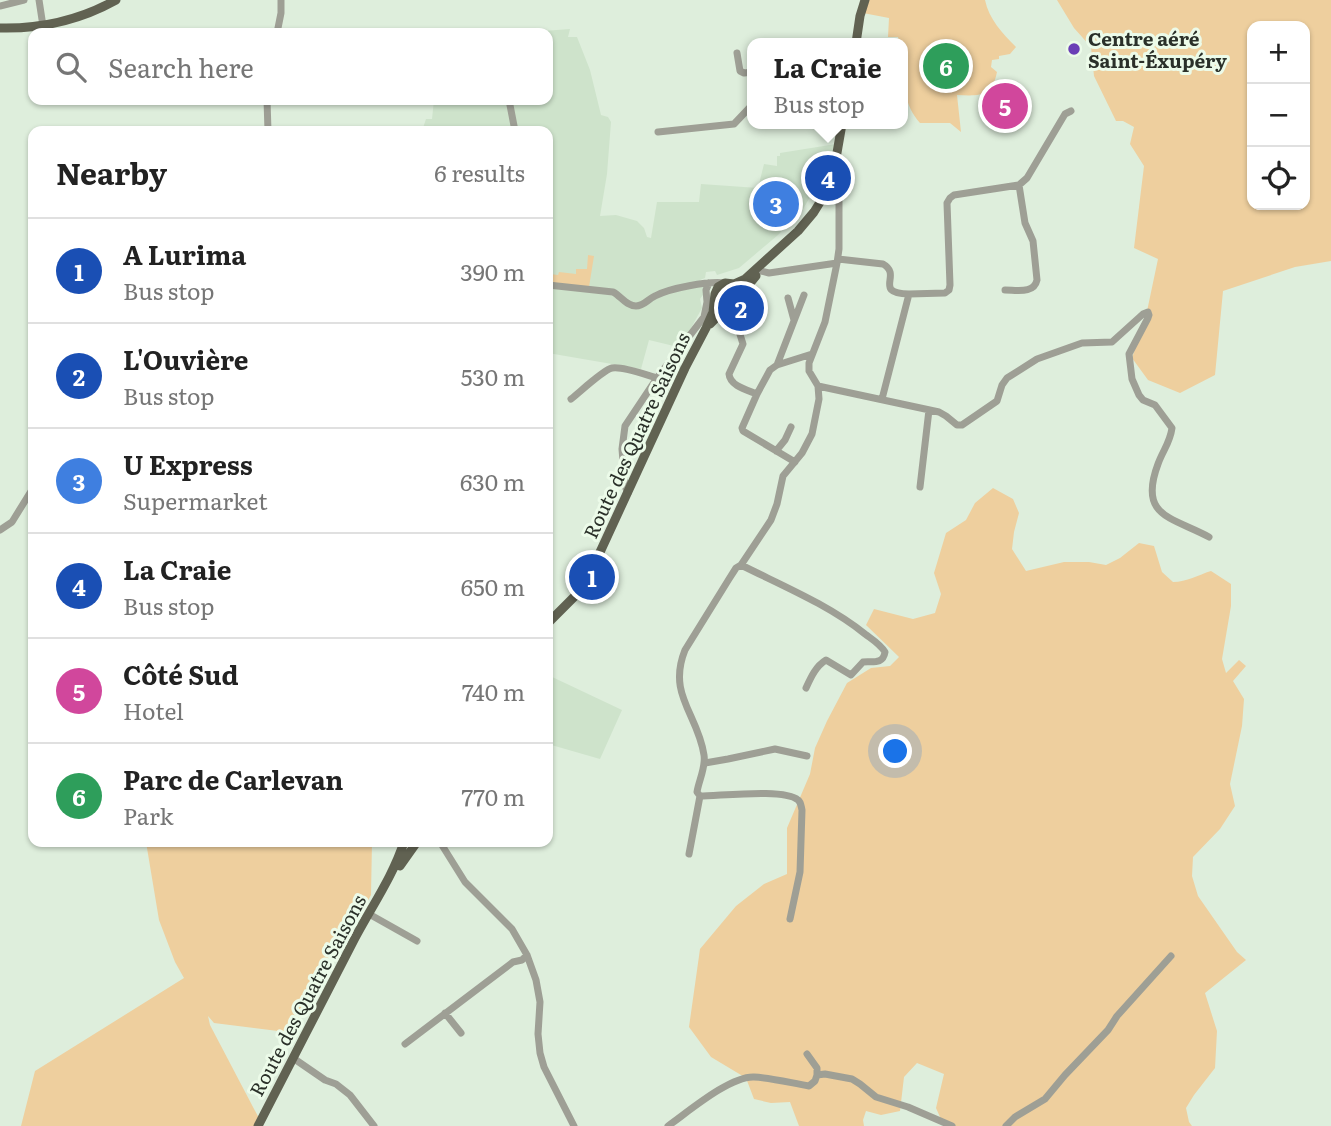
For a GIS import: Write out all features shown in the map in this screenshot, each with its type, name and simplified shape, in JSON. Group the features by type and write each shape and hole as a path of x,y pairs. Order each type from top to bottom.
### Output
{"main road":[{"path":"0,28 43,26 84,15 116,0"},
{"path":"854,38 855,15 860,0"},
{"path":"855,38 865,0"},
{"path":"729,309 719,306 715,296 721,285 746,279 798,231 833,189 841,129"},
{"path":"762,269 809,226 833,189 843,156 847,129"},
{"name":"Route des Quatre Saisons","path":"706,328 738,304 749,283 762,269"},
{"path":"730,284 739,289 741,297"},
{"name":"Route des Quatre Saisons","path":"553,618 584,583 706,328 713,312 715,296"},
{"name":"Route des Quatre Saisons","path":"258,1126 388,881 403,847"},
{"name":"Route des Quatre Saisons","path":"388,881 413,847"}],"street":[{"path":"0,6 23,0"},
{"path":"39,0 43,26"},
{"path":"278,28 281,0"},
{"path":"737,52 740,71 747,73"},
{"path":"267,105 268,126"},
{"path":"510,105 514,126"},
{"path":"658,132 734,124 747,110"},
{"path":"762,269 769,273 837,261 883,264 891,271 889,286 895,293 945,293 950,285 947,203 950,198 954,195 1019,186 1027,178 1065,114 1071,111"},
{"path":"1005,290 1030,290 1036,286 1037,281 1033,241 1025,223 1019,186"},
{"path":"790,919 800,872 800,801 771,794 701,796 697,792 705,762 700,739 679,683 685,650 736,568 741,565 771,520 783,476 807,445 812,434 819,399 818,386 808,371 825,322 837,261 833,189"},
{"path":"553,286 613,292 630,305 641,306 657,294 709,283 730,284"},
{"path":"709,283 715,296"},
{"path":"628,493 622,449 625,426 657,378 704,317 709,283"},
{"path":"882,399 909,294"},
{"path":"777,365 804,295"},
{"path":"789,298 794,320"},
{"path":"729,309 743,345 729,378 731,383 757,394"},
{"path":"818,386 929,410 946,416 957,425 964,424 997,401 1007,378 1037,359 1082,343 1112,342 1148,312 1150,315 1128,359 1139,396 1155,405 1172,428 1170,441 1156,467 1152,486 1153,499 1158,510 1177,523 1209,537"},
{"path":"795,462 742,428 770,370 777,365 812,354"},
{"path":"571,399 612,368 657,378"},
{"path":"920,487 929,410"},
{"path":"776,451 791,427"},
{"path":"0,530 12,522 28,496"},
{"path":"741,565 837,615 858,628 885,652 884,657 877,662 863,662 851,675 827,660 813,673 806,688"},
{"path":"705,762 775,749 807,756"},
{"path":"689,854 701,796"},
{"path":"443,847 465,882 512,929 527,955 540,1002 540,1053 574,1126"},
{"path":"369,914 418,941"},
{"path":"405,1044 513,962 522,960 527,955"},
{"path":"1006,1126 1015,1117 1045,1099 1171,956"},
{"path":"445,1013 461,1032"},
{"path":"668,1126 717,1091 739,1079 752,1077 809,1086 815,1082 817,1068 807,1054"},
{"path":"293,1058 350,1095 374,1126"},
{"path":"817,1075 852,1079 876,1097 952,1126"}],"shaded area":[{"path":"868,0 985,0 993,20 1016,47 1010,54 992,60 991,67 997,72 988,91 978,95 957,95 961,132 950,123 920,123 908,102 908,38 888,37 889,18 863,13"},
{"path":"1057,0 1331,0 1331,261 1295,267 1223,291 1215,375 1180,393 1148,380 1132,358 1146,316 1158,259 1134,248 1144,166 1130,144 1134,127 1123,121 1116,121 1094,76 1091,47 1074,28"},
{"path":"570,29 568,37 577,37 590,70 601,115 608,117 611,122 600,216 616,215 637,221 644,228 647,237 651,238 657,202 699,202 701,184 758,188 764,164 777,166 777,156 780,156 780,153 836,144 817,191 814,190 802,211 739,268 717,275 715,271 706,272 705,278 700,280 705,292 700,299 702,308 690,330 678,347 649,340 641,369 553,354 553,126 424,126 426,119 432,119 433,105 553,105 553,30"},
{"path":"588,255 594,256 589,287 553,283 553,274 558,275 559,272 576,274 576,269 587,269"},
{"path":"993,488 1013,499 1019,513 1012,549 1026,571 1064,562 1106,565 1139,543 1154,546 1162,572 1173,582 1188,580 1211,571 1231,584 1231,606 1222,659 1226,673 1239,660 1246,666 1233,681 1244,699 1242,726 1230,784 1235,806 1220,829 1193,857 1192,876 1198,896 1237,952 1246,960 1205,993 1217,1031 1215,1068 1186,1108 1192,1126 944,1126 936,1108 944,1074 917,1063 904,1077 900,1111 881,1115 866,1111 864,1126 799,1126 790,1102 771,1103 754,1099 746,1078 711,1057 689,1027 700,949 736,906 764,884 787,874 787,828 810,774 815,748 847,683 871,668 890,666 899,657 866,625 874,609 913,619 935,613 941,594 934,573 946,533 966,520 975,503"},
{"path":"553,677 622,710 600,759 553,745"},
{"path":"147,847 372,847 371,895 350,934 343,934 309,988 294,1033 214,1023 208,1016 210,1025 263,1126 21,1126 35,1071 184,978 159,920"}],"place":[{"name":"Centre aéré Saint-Éxupéry","path":"1074,49"},
{"name":"Parc de Carlevan","path":"946,66"},
{"name":"Côté Sud","path":"1005,106"},
{"name":"La Craie","path":"828,178"},
{"name":"U Express","path":"776,204"},
{"name":"L'Ouvière","path":"741,308"},
{"name":"A Lurima","path":"592,577"}]}
